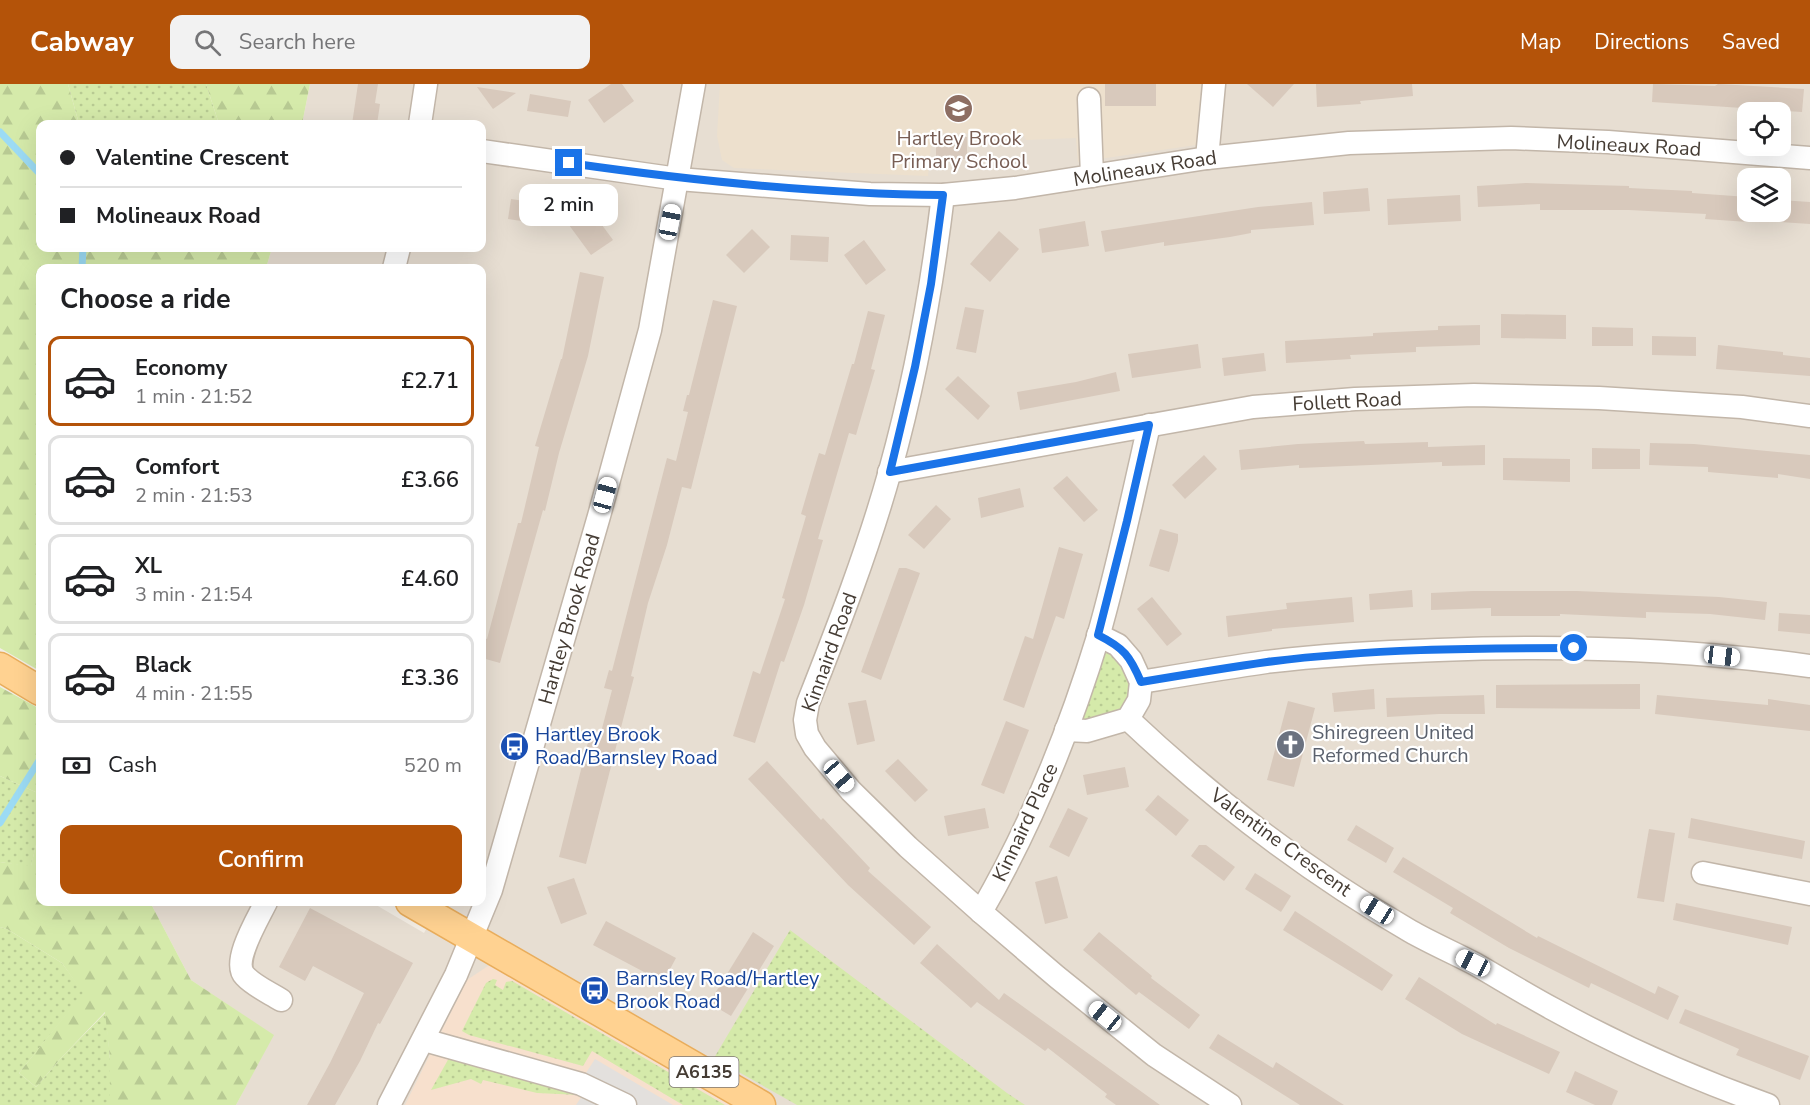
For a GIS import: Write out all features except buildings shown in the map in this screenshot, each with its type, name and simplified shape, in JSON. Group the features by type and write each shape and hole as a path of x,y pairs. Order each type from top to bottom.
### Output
{"main road":[{"path":"0,668 36,689"},
{"name":"A6135","path":"417,906 761,1105"}],"street":[{"path":"421,120 426,84"},
{"name":"Hartley Brook Road","path":"486,902 650,330 694,84"},
{"path":"1207,158 1214,84"},
{"path":"1089,99 1092,176"},
{"name":"Molineaux Road","path":"486,152 678,179 870,194 943,195 1015,188 1207,158 1349,143 1512,138 1608,142 1810,158"},
{"name":"Kinnaird Road","path":"943,195 935,263 915,367 890,472 851,592 808,703 805,720 807,734 814,748 851,790 908,846 981,912 1057,977 1154,1054 1230,1105"},
{"name":"Follett Road","path":"890,472 1253,407 1355,399 1474,395 1599,398 1742,407 1810,416"},
{"name":"Kinnaird Place","path":"981,912 1003,874 1030,818 1066,730 1098,635 1149,425"},
{"path":"1066,730 1087,731 1128,719 1139,700 1141,682 1131,660 1118,645 1098,635"},
{"path":"1141,682 1268,662 1379,652 1490,648 1644,651 1722,656 1810,666"},
{"name":"Valentine Crescent","path":"1128,719 1179,767 1271,839 1410,931 1473,963 1554,1010 1630,1048 1715,1086 1768,1105"},
{"path":"1703,873 1810,894"},
{"path":"264,906 242,952 240,968 244,976 281,1000"},
{"name":"Hartley Brook Road","path":"389,1105 424,1040 485,906"},
{"path":"424,1040 581,1084 625,1105"}],"shaded area":[{"path":"310,84 1810,84 1810,1105 236,1105 273,1035 191,980 152,906 378,906 424,933 439,906 486,906 486,264 267,264 271,252 486,252 486,120 303,120"},
{"name":"Hartley Brook Primary School","path":"720,84 1201,84 1196,145 1078,162 1076,138 1026,140 1023,134 932,133 928,176 734,168 722,160 717,136"},
{"path":"488,966 503,967 742,1105 405,1105 467,980"},
{"path":"595,1059 673,1105 576,1105 584,1093 577,1087"}],"green space":[{"path":"0,84 68,84 78,120 36,120 36,252 271,252 267,264 36,264 36,669 0,648"},
{"path":"68,84 206,84 218,120 78,120"},
{"path":"206,84 310,84 303,120 218,120"},
{"path":"1102,643 1133,674 1132,696 1120,713 1105,721 1076,721"},
{"path":"0,687 36,707 36,792 0,776"},
{"path":"0,776 36,792 36,845 31,867 0,862"},
{"path":"36,844 36,906 152,906 191,980 274,1035 236,1105 110,1105 110,1059 105,1012 36,1087 19,1073 83,993 62,963 0,927 0,862 31,866"},
{"path":"0,927 62,963 84,993 19,1073 36,1087 106,1012 110,1059 110,1105 0,1105"},
{"path":"790,930 1025,1105 797,1105 714,1058"},
{"path":"493,979 497,980 495,985 503,990 506,982 512,981 725,1105 683,1105 592,1051 583,1066 469,1035 462,1031 486,983"},
{"path":"449,1058 580,1095 537,1093 483,1080 481,1084 471,1079 431,1090"}],"waterway":[{"path":"0,132 36,170"},
{"path":"82,264 83,252"},
{"path":"0,823 36,765"}],"place":[{"name":"Hartley Brook Primary School","path":"959,108"},
{"name":"Shiregreen United Reformed Church","path":"1291,744"},
{"name":"Hartley Brook Road/Barnsley Road","path":"514,746"},
{"name":"Barnsley Road/Hartley Brook Road","path":"595,990"}],"route":[{"path":"569,163 678,179 870,194 943,195 931,284 915,367 890,472 1149,425 1098,635 1118,645 1131,660 1141,682 1268,662 1379,652 1574,648"}]}
